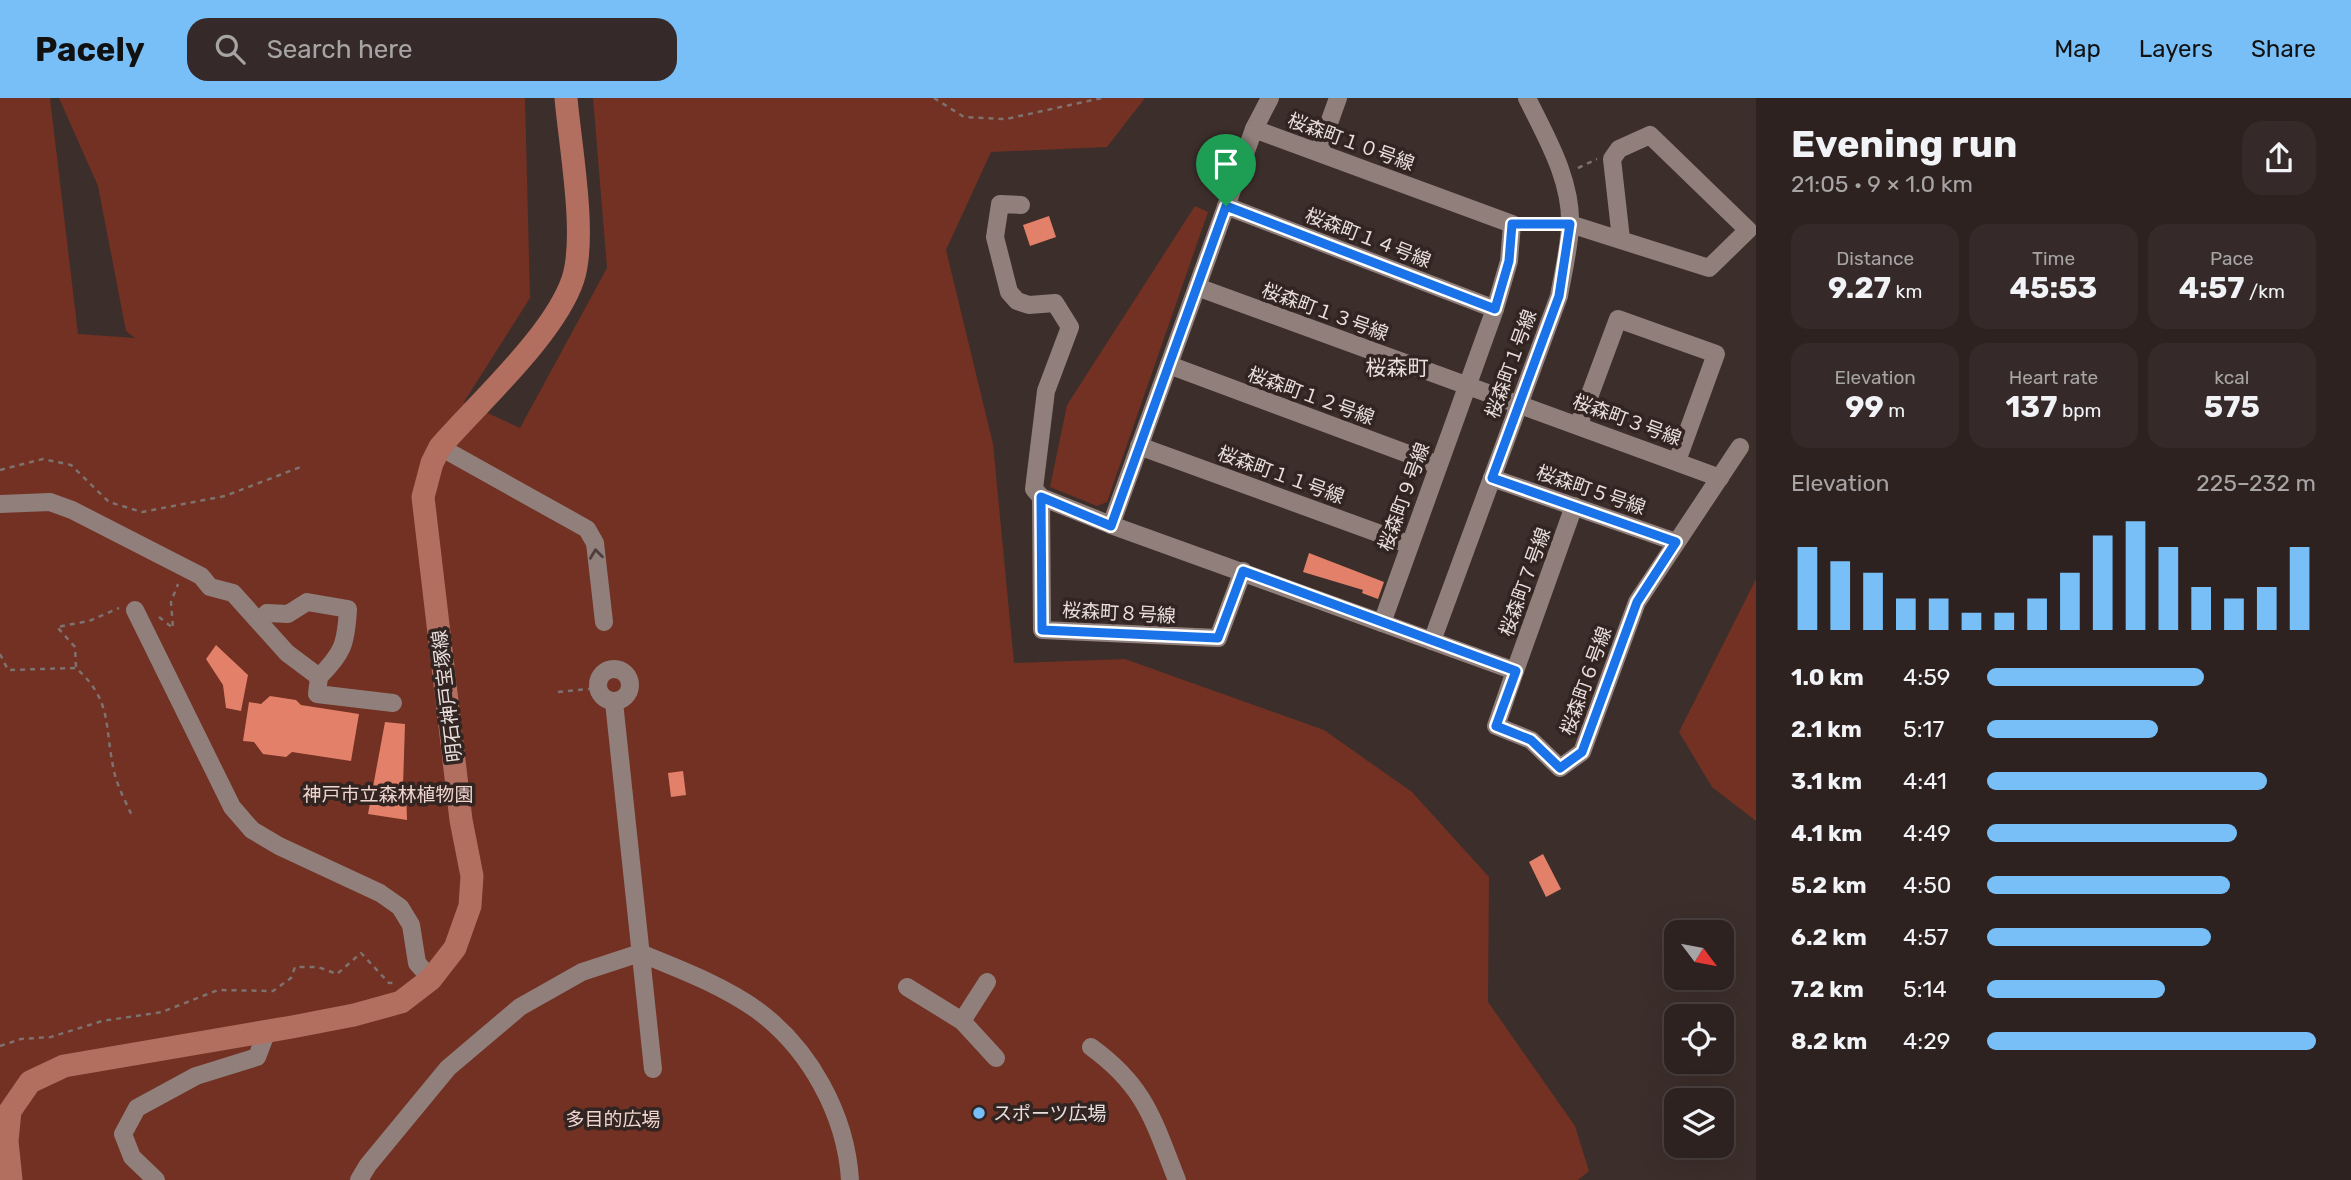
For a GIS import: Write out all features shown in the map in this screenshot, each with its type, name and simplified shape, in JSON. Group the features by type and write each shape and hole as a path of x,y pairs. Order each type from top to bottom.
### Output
{"main road":[{"name":"明石神戸宝塚線","path":"11,1180 7,1141 10,1111 30,1082 64,1066 354,1015 401,1002 431,979 455,948 470,906 472,876 461,820 424,497 432,463 440,447 525,352 555,312 573,279 577,245 576,206 566,98"}],"street":[{"path":"1111,526 1254,129 1270,98"},
{"path":"1319,151 1338,98"},
{"name":"桜森町１号線","path":"1432,641 1559,296 1570,224 1562,175 1527,98"},
{"name":"桜森町１０号線","path":"1254,129 1512,224"},
{"path":"1570,224 1709,268 1748,230 1650,135 1619,149 1612,159 1620,239"},
{"path":"1021,205 1000,204 995,237 1009,292 1017,301 1029,305 1055,303 1070,327 1046,391 1034,489 1041,497 1111,526 1243,571 1516,671"},
{"name":"桜森町１４号線","path":"1226,206 1495,309"},
{"path":"1466,386 1495,309 1509,261 1512,224"},
{"name":"桜森町１３号線","path":"1197,287 1519,404"},
{"path":"1579,424 1618,319 1716,354 1677,461"},
{"name":"桜森町１２号線","path":"1169,366 1438,465"},
{"name":"桜森町９号線","path":"1382,623 1466,386"},
{"name":"桜森町３号線","path":"1519,404 1720,478"},
{"name":"桜森町１１号線","path":"1139,446 1408,544"},
{"path":"440,447 587,529 595,543 604,622"},
{"name":"桜森町６号線","path":"1516,671 1496,726 1531,740 1560,768 1582,752 1637,602 1740,447"},
{"name":"桜森町５号線","path":"1492,478 1676,542"},
{"name":"桜森町８号線","path":"1041,497 1042,630 1218,638 1243,571"},
{"path":"0,504 50,502 72,510 201,576 210,587 233,593 287,653 319,677"},
{"name":"桜森町７号線","path":"1516,671 1574,506"},
{"path":"260,623 267,613 288,614 307,602 348,609 347,630 339,657 319,677 317,694 393,703"},
{"path":"135,611 232,807 251,830 380,893 400,907 411,925 417,963 431,979"},
{"path":"615,669 625,673 630,681 629,691 623,699 614,702 603,698 598,688 599,678 606,671 615,669"},
{"path":"614,702 653,1069"},
{"path":"359,1180 448,1068 520,1007 582,972 640,953 703,980 757,1010 800,1051 834,1107 849,1157 850,1180"},
{"path":"962,1021 987,982"},
{"path":"907,986 962,1021 996,1058"},
{"path":"156,1180 132,1157 123,1134 137,1108 196,1076 257,1057 267,1031"},
{"path":"1091,1047 1119,1068 1140,1094 1177,1180"}],"path":[{"path":"934,98 964,117 1006,119 1102,98"},
{"path":"1562,175 1619,149"},
{"path":"1512,224 1570,224"},
{"path":"0,470 43,459 71,465 109,502 142,512 225,496 303,466"},
{"path":"0,654 8,670 76,668 92,681 101,694 114,774 132,816"},
{"path":"558,692 598,688"},
{"path":"0,1046 21,1039 51,1037 103,1021 162,1012 218,990 273,992 291,978 296,967 318,967 337,974 361,953 389,983 398,982"}],"green space":[{"name":"神戸市立森林植物園","path":"0,98 50,98 78,334 135,338 126,331 98,186 59,98 525,98 530,298 464,402 520,428 607,268 593,98 1145,98 1107,147 991,152 946,250 993,444 1014,663 1125,659 1324,730 1412,792 1489,877 1488,1002 1575,1126 1589,1171 1578,1180 0,1180"},
{"path":"1195,206 1208,212 1107,502 1097,506 1050,487 1067,405"},
{"path":"1756,579 1756,821 1712,787 1679,732"}],"building":[{"path":"1049,216 1056,237 1030,246 1023,225"},
{"path":"1309,553 1384,582 1378,599 1362,593 1363,590 1303,572"},
{"path":"216,645 248,675 241,711 226,708 223,685 206,659"},
{"path":"270,696 296,700 301,705 359,714 351,761 292,752 286,757 263,754 254,742 243,741 249,702 261,704"},
{"path":"385,722 405,724 403,786 406,787 407,820 368,814"},
{"path":"683,771 686,795 671,797 668,773"},
{"path":"1543,854 1561,889 1546,897 1529,862"}],"place":[{"name":"スポーツ広場","path":"979,1113"}],"district":[{"name":"桜森町","path":"1397,367"}],"route":[{"path":"1226,206 1495,309 1509,261 1512,224 1570,224 1559,296 1492,478 1676,542 1637,602 1582,752 1560,768 1531,740 1496,726 1516,671 1243,571 1218,638 1042,630 1041,497 1111,526 1226,206"}],"park label":[{"name":"多目的広場","path":"613,1119"}]}
